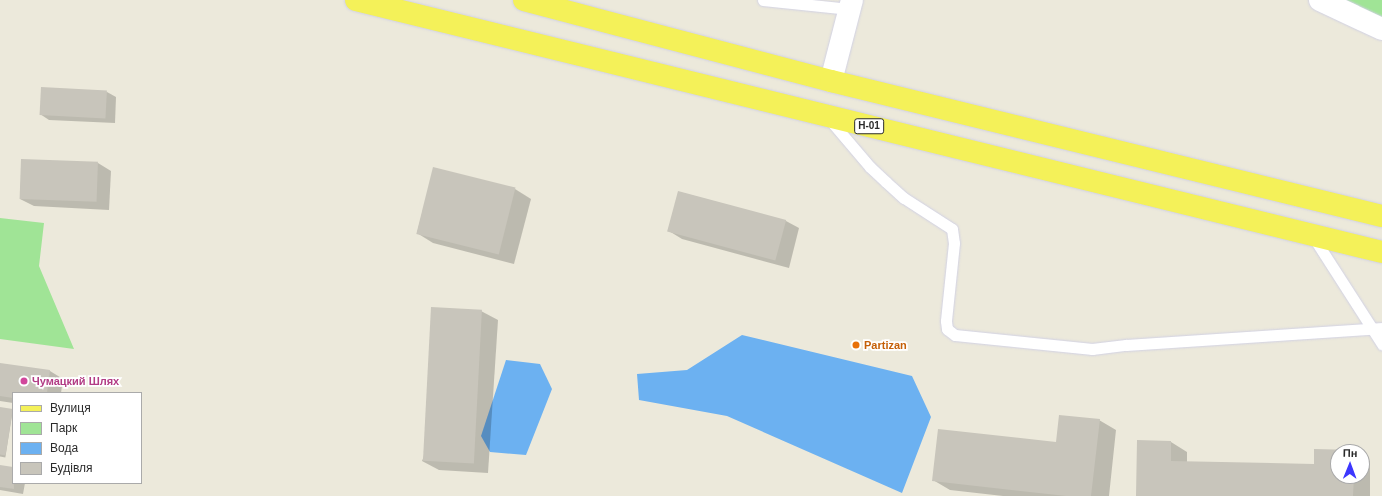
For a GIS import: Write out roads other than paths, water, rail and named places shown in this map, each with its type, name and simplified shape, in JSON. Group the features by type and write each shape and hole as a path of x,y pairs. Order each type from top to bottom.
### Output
{"main road":[{"name":"Н-01","path":"356,0 1382,252"},
{"path":"524,0 831,81 1382,216"}],"street":[{"path":"1320,0 1382,29"},
{"path":"831,81 851,5"}],"lane":[{"path":"763,0 851,5"},
{"path":"827,116 870,167 886,182 904,198 952,229 954,243 946,321 947,329 955,335 1092,349 1134,344 1377,329"},
{"path":"1311,234 1377,329 1382,344"}],"water":[{"path":"742,335 912,376 931,417 902,493 727,416 639,400 637,374 687,370"},
{"path":"506,360 540,364 552,389 526,455 490,452 481,436"}],"place":[{"name":"Partizan","path":"856,345"},
{"name":"Чумацкий Шлях","path":"24,381"}]}
